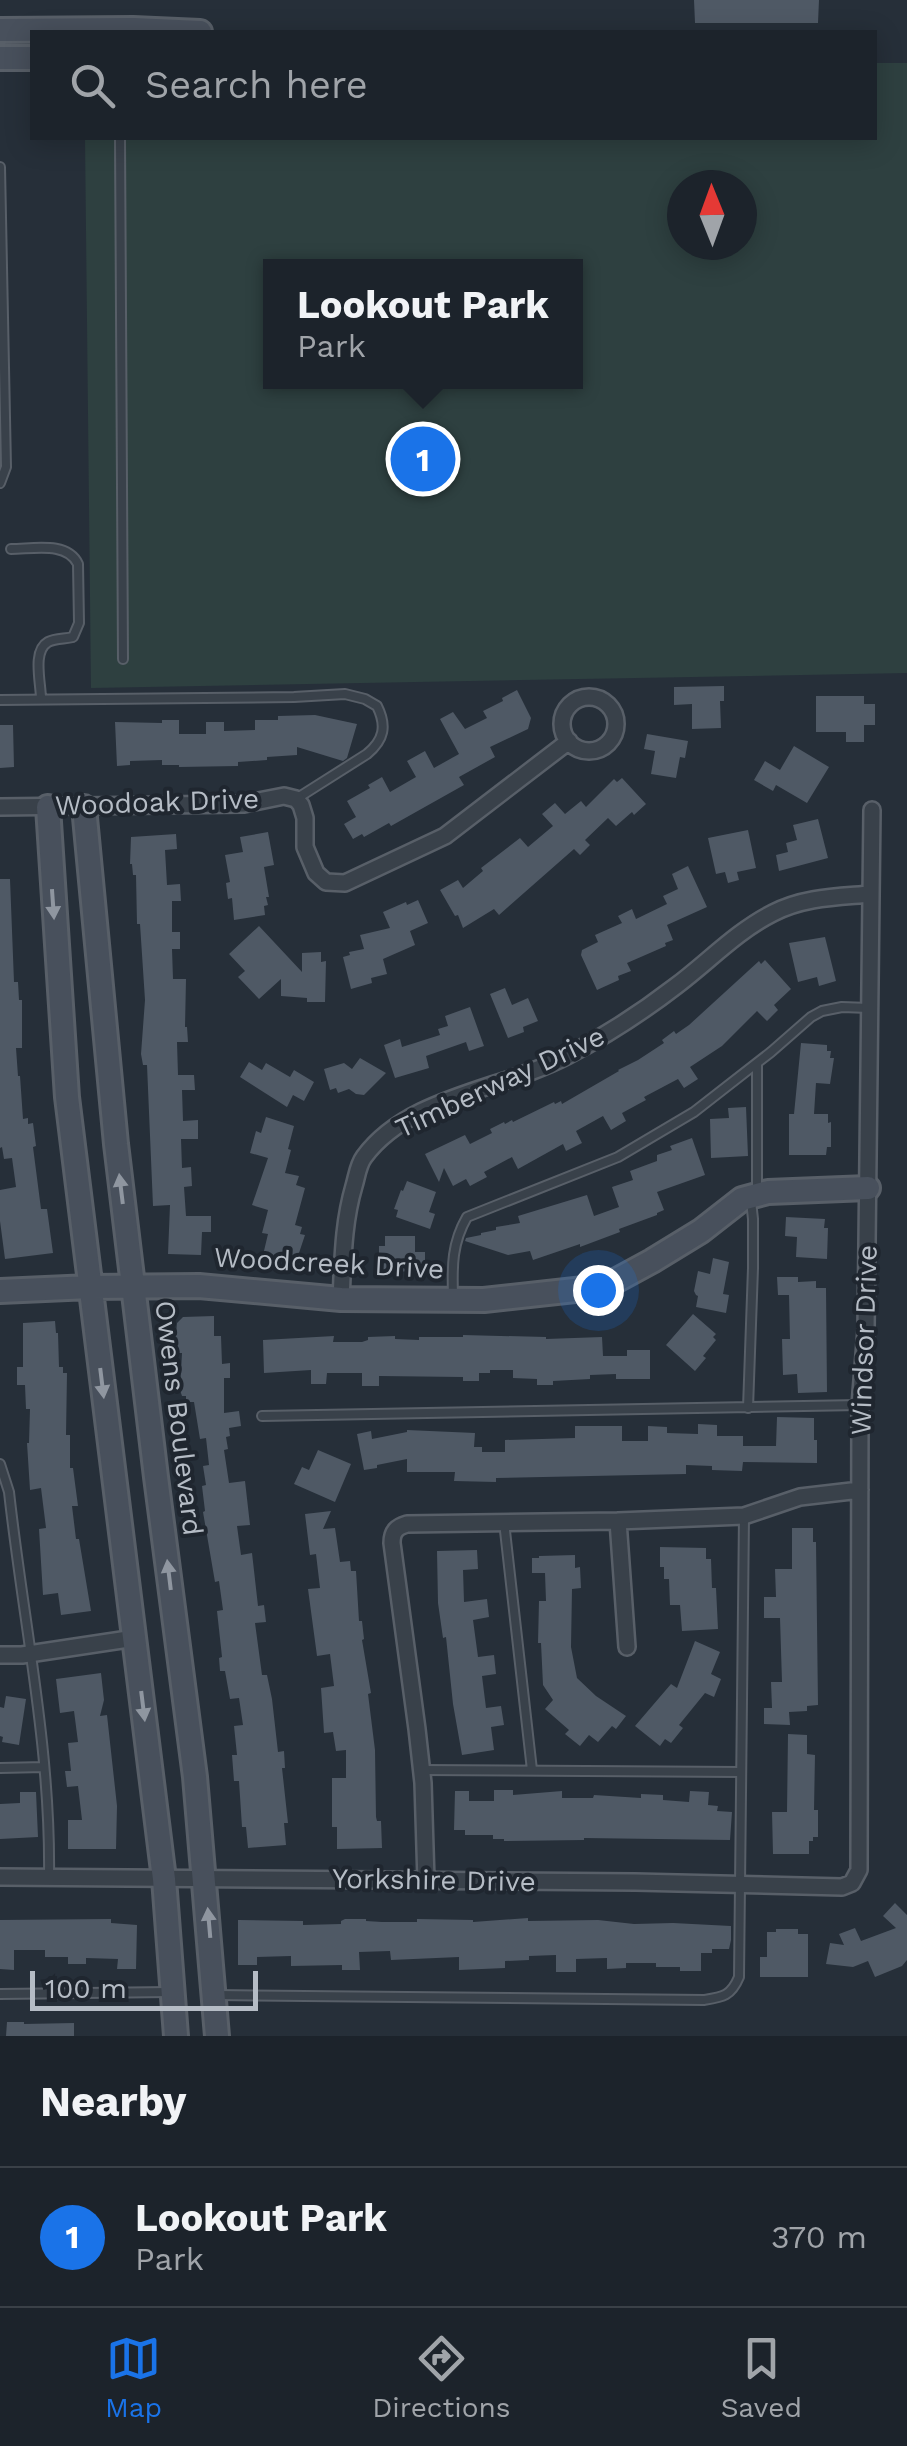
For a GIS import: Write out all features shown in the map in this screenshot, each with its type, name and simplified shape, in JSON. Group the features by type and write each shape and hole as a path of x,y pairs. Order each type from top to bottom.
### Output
{"street":[{"path":"0,30 133,30"},
{"path":"0,58 30,58"},
{"name":"Woodoak Drive","path":"0,807 244,804 284,796 301,805 305,847 316,874 326,882 345,883 445,836 569,741"},
{"path":"48,807 66,1096 164,1879 176,2036"},
{"name":"Owens Boulevard","path":"84,807 132,1286 195,1777 217,2036"},
{"name":"Windsor Drive","path":"859,1870 860,1406 866,1330 872,810"},
{"name":"Timberway Drive","path":"341,1300 346,1214 361,1161 382,1137 408,1118 563,1058 622,1026 746,929 774,912 801,901 870,894"},
{"name":"Woodcreek Drive","path":"0,1291 132,1286 242,1289 341,1300 484,1300 584,1289 617,1280 685,1241 742,1199 768,1192 868,1188"},
{"path":"426,1881 422,1770 392,1543 397,1527 744,1516 800,1497 860,1490"},
{"path":"618,1521 627,1647"},
{"path":"0,1655 135,1638"},
{"name":"Yorkshire Drive","path":"0,1877 842,1888 852,1883 859,1870"}],"lane":[{"path":"120,140 124,659"},
{"path":"0,166 6,466 0,483"},
{"path":"11,549 68,551 78,564 79,623 73,636 42,647 41,699"},
{"path":"0,700 344,694 377,706 383,726 378,745 296,799"},
{"path":"454,1300 452,1261 456,1235 467,1217 618,1156 694,1112 822,1011 870,1008"},
{"path":"748,1408 756,1064"},
{"path":"262,1416 860,1406"},
{"path":"0,1464 9,1492 44,1767 50,1828 49,1877"},
{"path":"214,1995 684,2000 723,1997 734,1990 739,1977 744,1516"},
{"path":"504,1522 532,1770"},
{"path":"0,1768 44,1767"},
{"path":"422,1770 741,1772"},
{"path":"0,1994 173,1992"}],"shaded area":[{"path":"877,63 907,63 907,673 91,688 85,140 877,140"}],"building":[{"path":"694,0 819,0 818,23 695,23"},
{"path":"724,686 721,728 692,729 692,704 674,705 674,687"},
{"path":"517,690 531,718 528,729 490,747 495,757 459,777 464,785 391,826 389,823 353,839 344,824 356,817 347,801 382,777 390,792 416,777 407,761 425,751 434,768 459,754 440,719 453,712 465,729 487,718 483,711"},
{"path":"816,696 864,696 864,704 875,704 875,725 864,725 864,742 846,742 846,732 816,732"},
{"path":"315,715 357,724 343,761 297,747 297,755 238,762 238,766 179,767 162,765 162,760 130,761 130,765 117,766 115,722 179,720 179,734 206,734 206,722 224,722 224,731 255,730 255,720"},
{"path":"0,725 13,725 14,767 0,768"},
{"path":"647,734 688,741 676,778 651,774 655,751 644,749"},
{"path":"794,746 829,767 807,803 776,785 773,791 754,780 765,761 780,770"},
{"path":"622,778 646,804 616,826 608,818 585,840 590,845 580,855 574,849 499,915 494,909 463,928 440,890 458,880 463,888 483,871 481,868 520,838 528,847 553,826 542,814 555,803 565,814 581,801 586,807 614,779 617,782"},
{"path":"818,819 828,858 779,871 776,855 788,852 786,843 797,840 793,825"},
{"path":"748,830 756,868 737,872 739,880 728,883 725,872 716,874 708,838"},
{"path":"268,832 274,865 264,867 269,897 265,915 234,920 232,898 228,899 226,883 230,882 225,855 243,852 240,837"},
{"path":"176,834 177,849 165,850 167,885 180,884 181,901 172,901 172,932 180,932 180,949 172,949 173,979 186,979 188,1042 177,1042 178,1075 194,1075 195,1090 182,1090 183,1121 198,1120 198,1139 181,1139 182,1168 191,1167 192,1186 184,1187 186,1216 211,1216 211,1232 202,1232 201,1255 168,1254 170,1205 153,1206 147,1065 143,1065 141,1054 145,1000 136,875 130,864 131,837"},
{"path":"688,866 707,907 667,925 673,940 627,963 631,971 597,990 582,950 598,942 595,935 622,923 618,916 632,909 636,919 667,904 663,896 678,889 672,874"},
{"path":"0,879 10,879 14,982 18,982 22,1000 22,1048 16,1048 23,1119 33,1123 41,1209 47,1209 53,1253 5,1259 0,1190 16,1187 12,1158 4,1159 0,1148"},
{"path":"418,900 428,923 410,931 415,945 383,959 387,974 351,989 343,957 364,949 360,935 390,928 383,912"},
{"path":"259,926 302,972 302,953 321,952 321,962 326,961 325,1002 281,996 281,979 259,999 238,977 245,971 229,954"},
{"path":"825,937 836,981 819,986 817,977 798,982 789,943"},
{"path":"765,960 791,989 774,1005 778,1010 767,1021 757,1011 722,1046 690,1067 698,1079 684,1088 678,1079 644,1097 646,1100 622,1113 626,1121 611,1130 603,1116 576,1131 582,1143 566,1151 563,1144 518,1169 512,1157 484,1172 487,1177 470,1186 466,1179 453,1186 444,1168 439,1182 425,1154 465,1135 470,1144 504,1122 513,1122 554,1102 562,1104 664,1043 662,1040 689,1025 759,961 761,964"},
{"path":"505,988 512,1005 528,998 538,1021 508,1038 490,994"},
{"path":"470,1007 484,1046 469,1051 466,1042 426,1056 429,1068 395,1078 384,1045 400,1039 402,1047 440,1035 438,1029 448,1026 445,1016"},
{"path":"801,1043 827,1045 830,1058 834,1058 830,1084 816,1083 814,1114 828,1114 828,1123 831,1122 831,1147 827,1147 826,1155 789,1155 789,1114 794,1114"},
{"path":"360,1058 386,1073 364,1095 349,1089 338,1093 336,1088 330,1090 324,1069 344,1063 352,1069"},
{"path":"249,1062 262,1070 266,1063 290,1077 294,1070 314,1082 304,1101 293,1095 287,1107 240,1077"},
{"path":"746,1107 748,1156 711,1158 710,1119 729,1118 728,1108"},
{"path":"266,1117 294,1126 285,1173 299,1176 296,1185 305,1188 295,1225 302,1227 300,1234 305,1235 292,1262 263,1255 268,1234 262,1233 268,1210 252,1205 268,1158 250,1153 256,1131 261,1133"},
{"path":"692,1138 705,1175 657,1192 664,1210 619,1229 620,1232 533,1260 530,1251 508,1255 465,1241 496,1227 520,1223 518,1216 587,1195 594,1216 619,1207 612,1187 633,1180 630,1171 657,1161 657,1155 672,1150 670,1146"},
{"path":"407,1181 436,1192 429,1212 435,1214 430,1229 396,1217 398,1210 394,1209"},
{"path":"786,1217 825,1219 827,1259 796,1257 797,1237 785,1236"},
{"path":"385,1236 415,1236 415,1252 425,1252 425,1271 379,1272 379,1246 385,1246"},
{"path":"713,1258 729,1262 723,1294 729,1295 726,1313 696,1307 698,1271 710,1274"},
{"path":"777,1277 816,1281 816,1288 826,1288 827,1392 798,1393 797,1374 783,1375 782,1339 790,1339 789,1295 778,1295"},
{"path":"693,1314 716,1334 716,1340 703,1356 706,1358 695,1371 666,1345"},
{"path":"214,1316 214,1336 221,1336 222,1364 230,1363 230,1378 224,1378 224,1413 239,1411 241,1426 229,1428 228,1449 224,1450 229,1483 245,1481 250,1525 237,1526 241,1555 252,1553 258,1606 264,1605 266,1622 255,1623 262,1675 267,1675 272,1699 278,1752 284,1751 286,1845 248,1848 246,1827 242,1827 239,1781 234,1781 232,1755 237,1755 234,1726 243,1725 239,1698 230,1699 225,1671 220,1671 217,1611 223,1610 203,1512 203,1466 209,1465 206,1438 200,1439 194,1402 186,1402 180,1390 182,1353 177,1353 175,1345 177,1323 183,1317"},
{"path":"55,1321 59,1367 67,1373 66,1435 70,1435 70,1468 78,1506 72,1506 76,1539 91,1611 61,1615 58,1593 43,1595 39,1529 46,1528 41,1488 30,1490 30,1409 26,1409 25,1385 17,1385 17,1367 23,1367 23,1323"},
{"path":"463,1335 602,1337 603,1356 627,1356 627,1350 650,1350 650,1379 590,1375 590,1379 537,1385 537,1379 513,1378 513,1370 490,1370 479,1373 479,1381 463,1381 463,1377 379,1376 379,1386 362,1386 362,1373 327,1373 326,1384 311,1384 311,1370 264,1373 263,1340 334,1336 333,1342 362,1342 368,1337 419,1340"},
{"path":"777,1417 814,1418 817,1463 743,1462 742,1471 686,1465 686,1474 454,1481 455,1472 407,1472 407,1459 364,1470 357,1434 371,1431 372,1439 407,1430 475,1433 474,1447 482,1447 482,1452 505,1452 505,1440 575,1438 575,1426 622,1426 622,1441 648,1441 648,1426 667,1427 667,1433 698,1434 698,1424 717,1425 717,1436 743,1436 743,1446 776,1446"},
{"path":"318,1450 351,1464 335,1502 294,1484 302,1467 309,1470"},
{"path":"331,1511 323,1529 335,1528 340,1562 350,1561 351,1571 356,1571 359,1621 371,1693 368,1694 375,1750 376,1817 381,1821 382,1848 337,1849 337,1827 332,1827 332,1778 346,1778 346,1750 336,1751 333,1732 324,1733 321,1688 334,1686 330,1654 317,1656 308,1589 320,1588 316,1554 310,1555 305,1514"},
{"path":"792,1528 813,1528 816,1542 818,1705 807,1706 807,1711 789,1712 790,1725 764,1724 764,1708 772,1708 771,1682 782,1682 780,1618 764,1618 764,1597 776,1597 775,1569 792,1569"},
{"path":"660,1547 706,1548 706,1559 711,1559 712,1588 716,1588 718,1629 682,1631 680,1605 670,1605 669,1579 664,1579 664,1567 660,1567"},
{"path":"477,1550 478,1569 463,1570 464,1602 487,1599 489,1617 473,1620 478,1657 494,1655 496,1674 482,1676 486,1708 501,1706 504,1725 491,1727 494,1750 462,1755 438,1603 437,1551"},
{"path":"575,1555 581,1588 572,1589 571,1647 577,1678 626,1716 598,1742 589,1735 580,1746 565,1734 569,1730 545,1709 553,1700 543,1685 538,1643 539,1601 546,1601 545,1573 532,1573 532,1558"},
{"path":"695,1641 720,1652 711,1674 721,1679 714,1697 705,1693 679,1725 683,1728 671,1743 665,1739 660,1746 635,1726 671,1684 677,1688"},
{"path":"101,1673 104,1700 100,1716 107,1715 117,1806 116,1849 68,1849 68,1820 82,1820 78,1786 67,1787 65,1771 71,1771 68,1743 78,1742 74,1711 60,1713 56,1679"},
{"path":"6,1696 26,1699 19,1745 2,1742 0,1736 0,1707 4,1708"},
{"path":"788,1734 807,1735 807,1754 815,1755 814,1810 818,1810 818,1837 809,1841 809,1854 773,1854 772,1812 787,1812"},
{"path":"494,1790 513,1790 513,1795 562,1791 562,1798 663,1795 663,1800 689,1802 690,1791 709,1792 708,1805 718,1806 717,1811 732,1812 730,1840 504,1841 493,1839 493,1835 465,1835 465,1830 454,1830 455,1791 469,1791 469,1801 494,1801"},
{"path":"20,1792 36,1792 38,1837 0,1839 0,1804 20,1803"},
{"path":"895,1903 907,1915 907,1960 902,1966 875,1977 868,1961 853,1967 826,1964 830,1943 844,1945 839,1934 855,1928 861,1941 896,1928 883,1916"},
{"path":"528,1918 731,1926 731,1940 729,1949 701,1953 701,1971 656,1967 656,1963 626,1963 626,1968 607,1969 607,1958 576,1959 576,1972 556,1972 556,1955 505,1961 505,1968 459,1970 459,1957 391,1960 390,1951 359,1952 360,1970 342,1970 342,1965 291,1966 291,1956 257,1957 257,1965 238,1965 238,1920 303,1921 303,1925 341,1924 345,1919 473,1922"},
{"path":"111,1919 111,1923 137,1925 136,1969 117,1969 118,1959 86,1958 86,1964 68,1964 68,1957 45,1957 45,1950 14,1950 14,1970 0,1969 0,1920"},
{"path":"798,1929 798,1934 808,1934 808,1977 760,1977 760,1957 767,1957 767,1932"},
{"path":"7,2022 74,2023 74,2036 6,2036"}],"place":[{"name":"Lookout Park","path":"423,459"}]}
